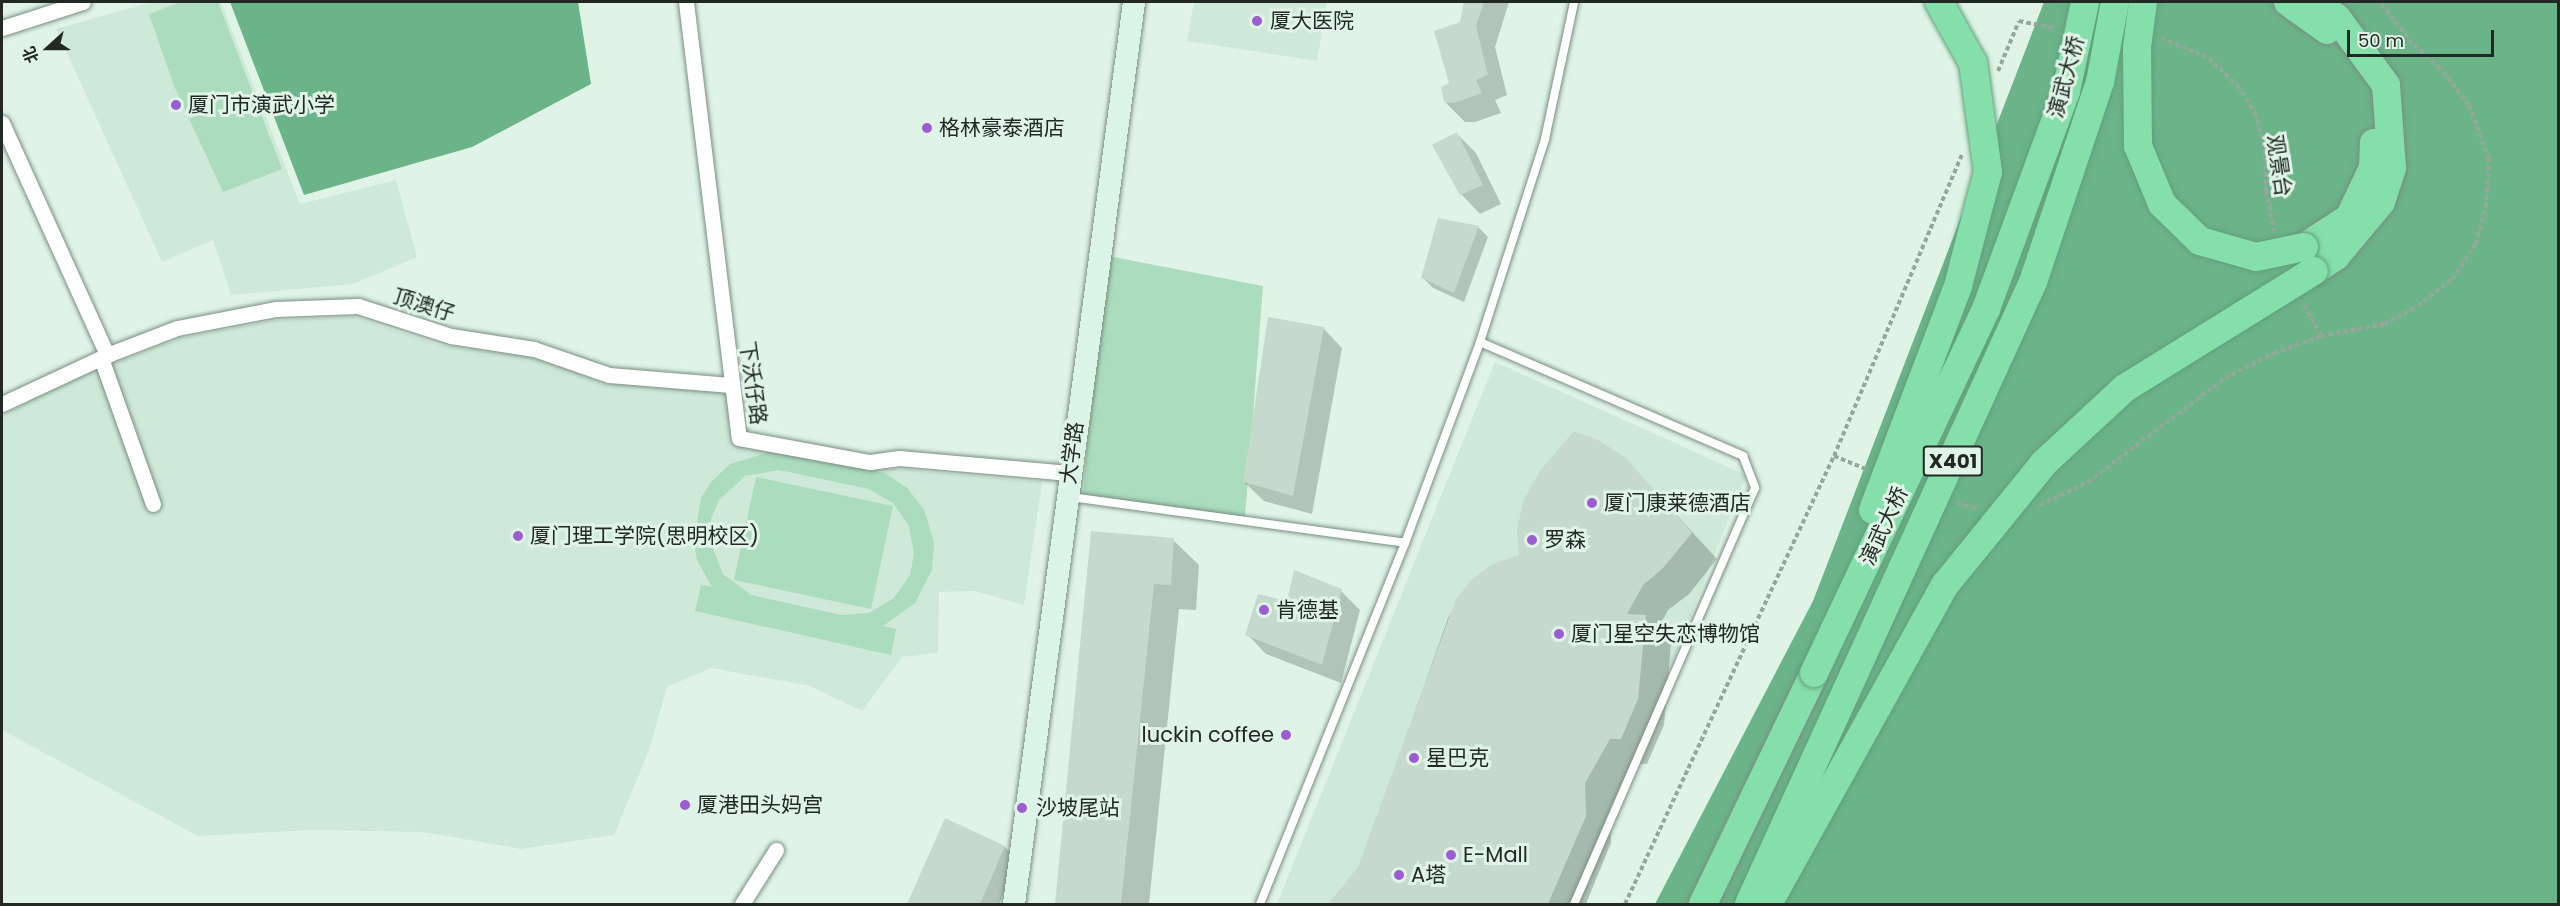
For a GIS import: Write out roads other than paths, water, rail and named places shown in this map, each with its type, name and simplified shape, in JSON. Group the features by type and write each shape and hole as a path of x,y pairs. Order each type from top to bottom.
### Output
{"highway":[{"path":"1814,672 1958,286 1988,172 1973,63 1940,2"},
{"name":"演武大桥","path":"1703,904 1986,309 2066,91 2085,2"},
{"name":"演武大桥","path":"1749,904 2033,282 2100,82 2115,2"},
{"path":"2143,2 2137,46 2138,146 2162,204 2200,241 2256,257 2304,248 2349,218 2373,168 2376,116 2361,72 2325,28 2288,2"},
{"path":"1768,904 1945,585 2044,463 2125,388 2336,256 2381,202 2392,168 2386,85 2337,18 2315,2"}],"street":[{"path":"2,28 83,2"},
{"name":"下沃仔路","path":"686,2 739,438 870,462 900,459 1069,473"},
{"name":"大学路","path":"1014,904 1069,473 1134,2"},
{"path":"2,123 104,356 153,504"},
{"name":"顶澳仔","path":"2,404 104,356 188,326 276,309 357,306 451,336 534,349 609,375 731,385"},
{"path":"742,904 776,850"}],"lane":[{"path":"1260,904 1405,543 1480,342 1545,139 1574,2"},
{"path":"1480,342 1743,456 1755,488 1574,904"},
{"path":"1066,497 1405,543"}],"place":[{"name":"厦大医院","path":"1257,21"},
{"name":"厦门市演武小学","path":"176,105"},
{"name":"格林豪泰酒店","path":"927,128"},
{"name":"厦门康莱德酒店","path":"1592,503"},
{"name":"厦门理工学院(思明校区)","path":"518,536"},
{"name":"罗森","path":"1532,540"},
{"name":"肯德基","path":"1264,610"},
{"name":"厦门星空失恋博物馆","path":"1559,634"},
{"name":"luckin coffee","path":"1286,735"},
{"name":"星巴克","path":"1414,758"},
{"name":"厦港田头妈宫","path":"685,805"},
{"name":"沙坡尾站","path":"1022,808"},
{"name":"E-Mall","path":"1451,855"},
{"name":"A塔","path":"1399,875"}]}
